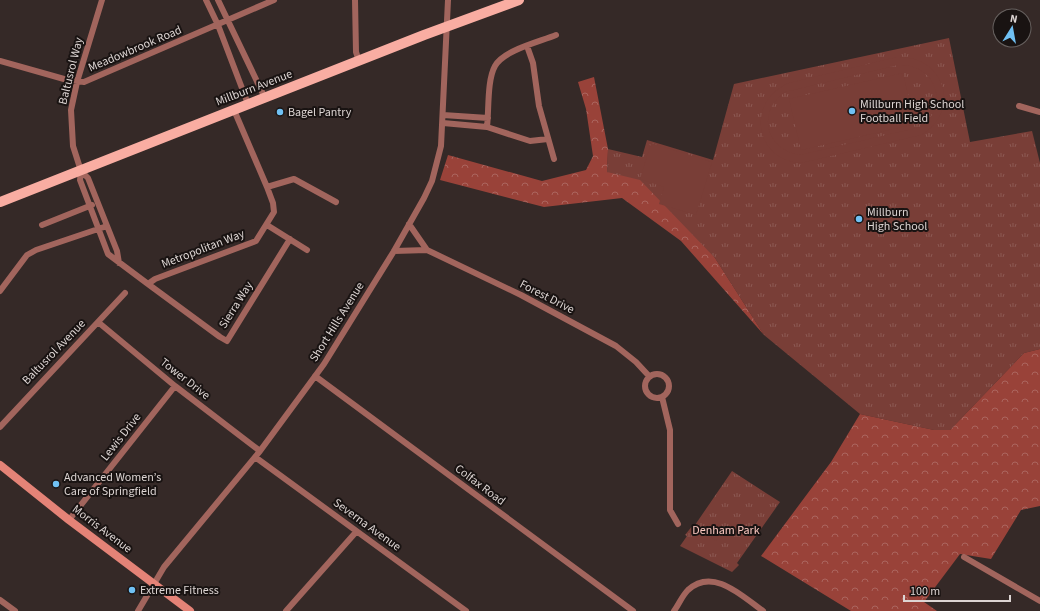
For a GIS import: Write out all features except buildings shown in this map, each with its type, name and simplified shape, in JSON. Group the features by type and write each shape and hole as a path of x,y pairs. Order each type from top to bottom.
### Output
{"main road":[{"name":"Millburn Avenue","path":"1,200 81,171 447,26 519,0"},
{"name":"Morris Avenue","path":"0,465 69,520 190,611"}],"street":[{"name":"Baltusrol Way","path":"81,171 73,146 71,110 77,82 102,0"},
{"path":"206,0 218,25 248,104"},
{"path":"218,0 229,20 265,98"},
{"name":"Meadowbrook Road","path":"0,61 77,82 89,81 274,0"},
{"path":"355,0 356,52 359,61"},
{"name":"Short Hills Avenue","path":"138,611 164,567 260,451 315,376 394,251 432,181 438,160 443,123 448,0"},
{"path":"487,128 491,80 495,66 509,53 556,35"},
{"path":"527,46 534,68 538,97 554,159"},
{"path":"1019,106 1040,112"},
{"name":"Metropolitan Way","path":"148,284 155,279 256,241 267,225 274,208 268,188 234,110"},
{"path":"443,115 488,118"},
{"path":"443,123 487,128 530,141 548,139"},
{"path":"81,171 88,178 98,202 117,251 119,263"},
{"path":"81,171 80,180 97,230 108,254 148,284"},
{"path":"268,188 294,179 336,202"},
{"path":"42,225 98,202"},
{"name":"Forest Drive","path":"409,224 427,250"},
{"path":"267,225 307,250"},
{"path":"0,291 27,255 36,250 107,226"},
{"name":"Sierra Way","path":"148,284 227,341 290,239"},
{"name":"Forest Drive","path":"394,251 427,250 522,295 606,341 636,362 649,376"},
{"name":"Baltusrol Avenue","path":"0,426 125,293"},
{"name":"Tower Drive","path":"98,322 175,386 260,451"},
{"path":"656,374 666,378 668,388 662,397 654,398 647,393 645,383 649,376 656,374"},
{"name":"Colfax Road","path":"315,376 633,611"},
{"name":"Lewis Drive","path":"69,520 175,386"},
{"path":"662,397 671,433 670,510 678,524"},
{"name":"Severna Avenue","path":"255,457 466,611"},
{"path":"286,611 356,532"},
{"path":"964,557 1040,601"},
{"path":"674,611 684,595 694,586 707,582 722,583 763,611"},
{"path":"0,600 15,611"}],"green space":[{"name":"Millburn High School","path":"949,38 970,142 1032,131 1040,163 1040,349 1024,353 950,430 934,430 860,414 764,335 715,258 607,172 608,149 642,157 647,140 713,160 734,84"},
{"path":"897,57 913,59 927,65 936,74 942,86 944,99 941,112 934,125 921,135 801,163 785,159 773,152 765,141 761,129 762,115 766,103 775,91 789,83","holes":["898,65 911,66 921,71 929,78 935,87 937,97 935,108 930,118 921,127 800,155 788,152 779,146 773,138 769,129 768,119 770,110 776,100 785,92"]},
{"name":"Millburn High School Football Field","path":"903,73 915,124 801,150 789,99"},
{"path":"594,77 608,149 607,172 640,180 715,258 764,335 681,241 622,198 544,207 440,180 448,155 542,181 586,170 593,156 586,109 578,82"},
{"path":"651,143 712,162 696,215 659,204 664,187 640,179"},
{"path":"1040,349 1040,506 1021,510 991,559 960,554 924,602 937,611 851,611 761,556 831,462 860,414 934,430 950,430 1024,353"},
{"name":"Denham Park","path":"732,471 780,502 737,563 739,565 732,572 680,546 687,536 685,535 693,525 695,525"},
{"path":"708,525 721,534 716,541 703,531"}],"place":[{"name":"Millburn High School Football Field","path":"852,111"},
{"name":"Bagel Pantry","path":"280,112"},
{"name":"Millburn High School","path":"859,219"},
{"name":"Advanced Women’s Care of Springfield","path":"56,484"},
{"name":"Extreme Fitness","path":"132,590"}]}
